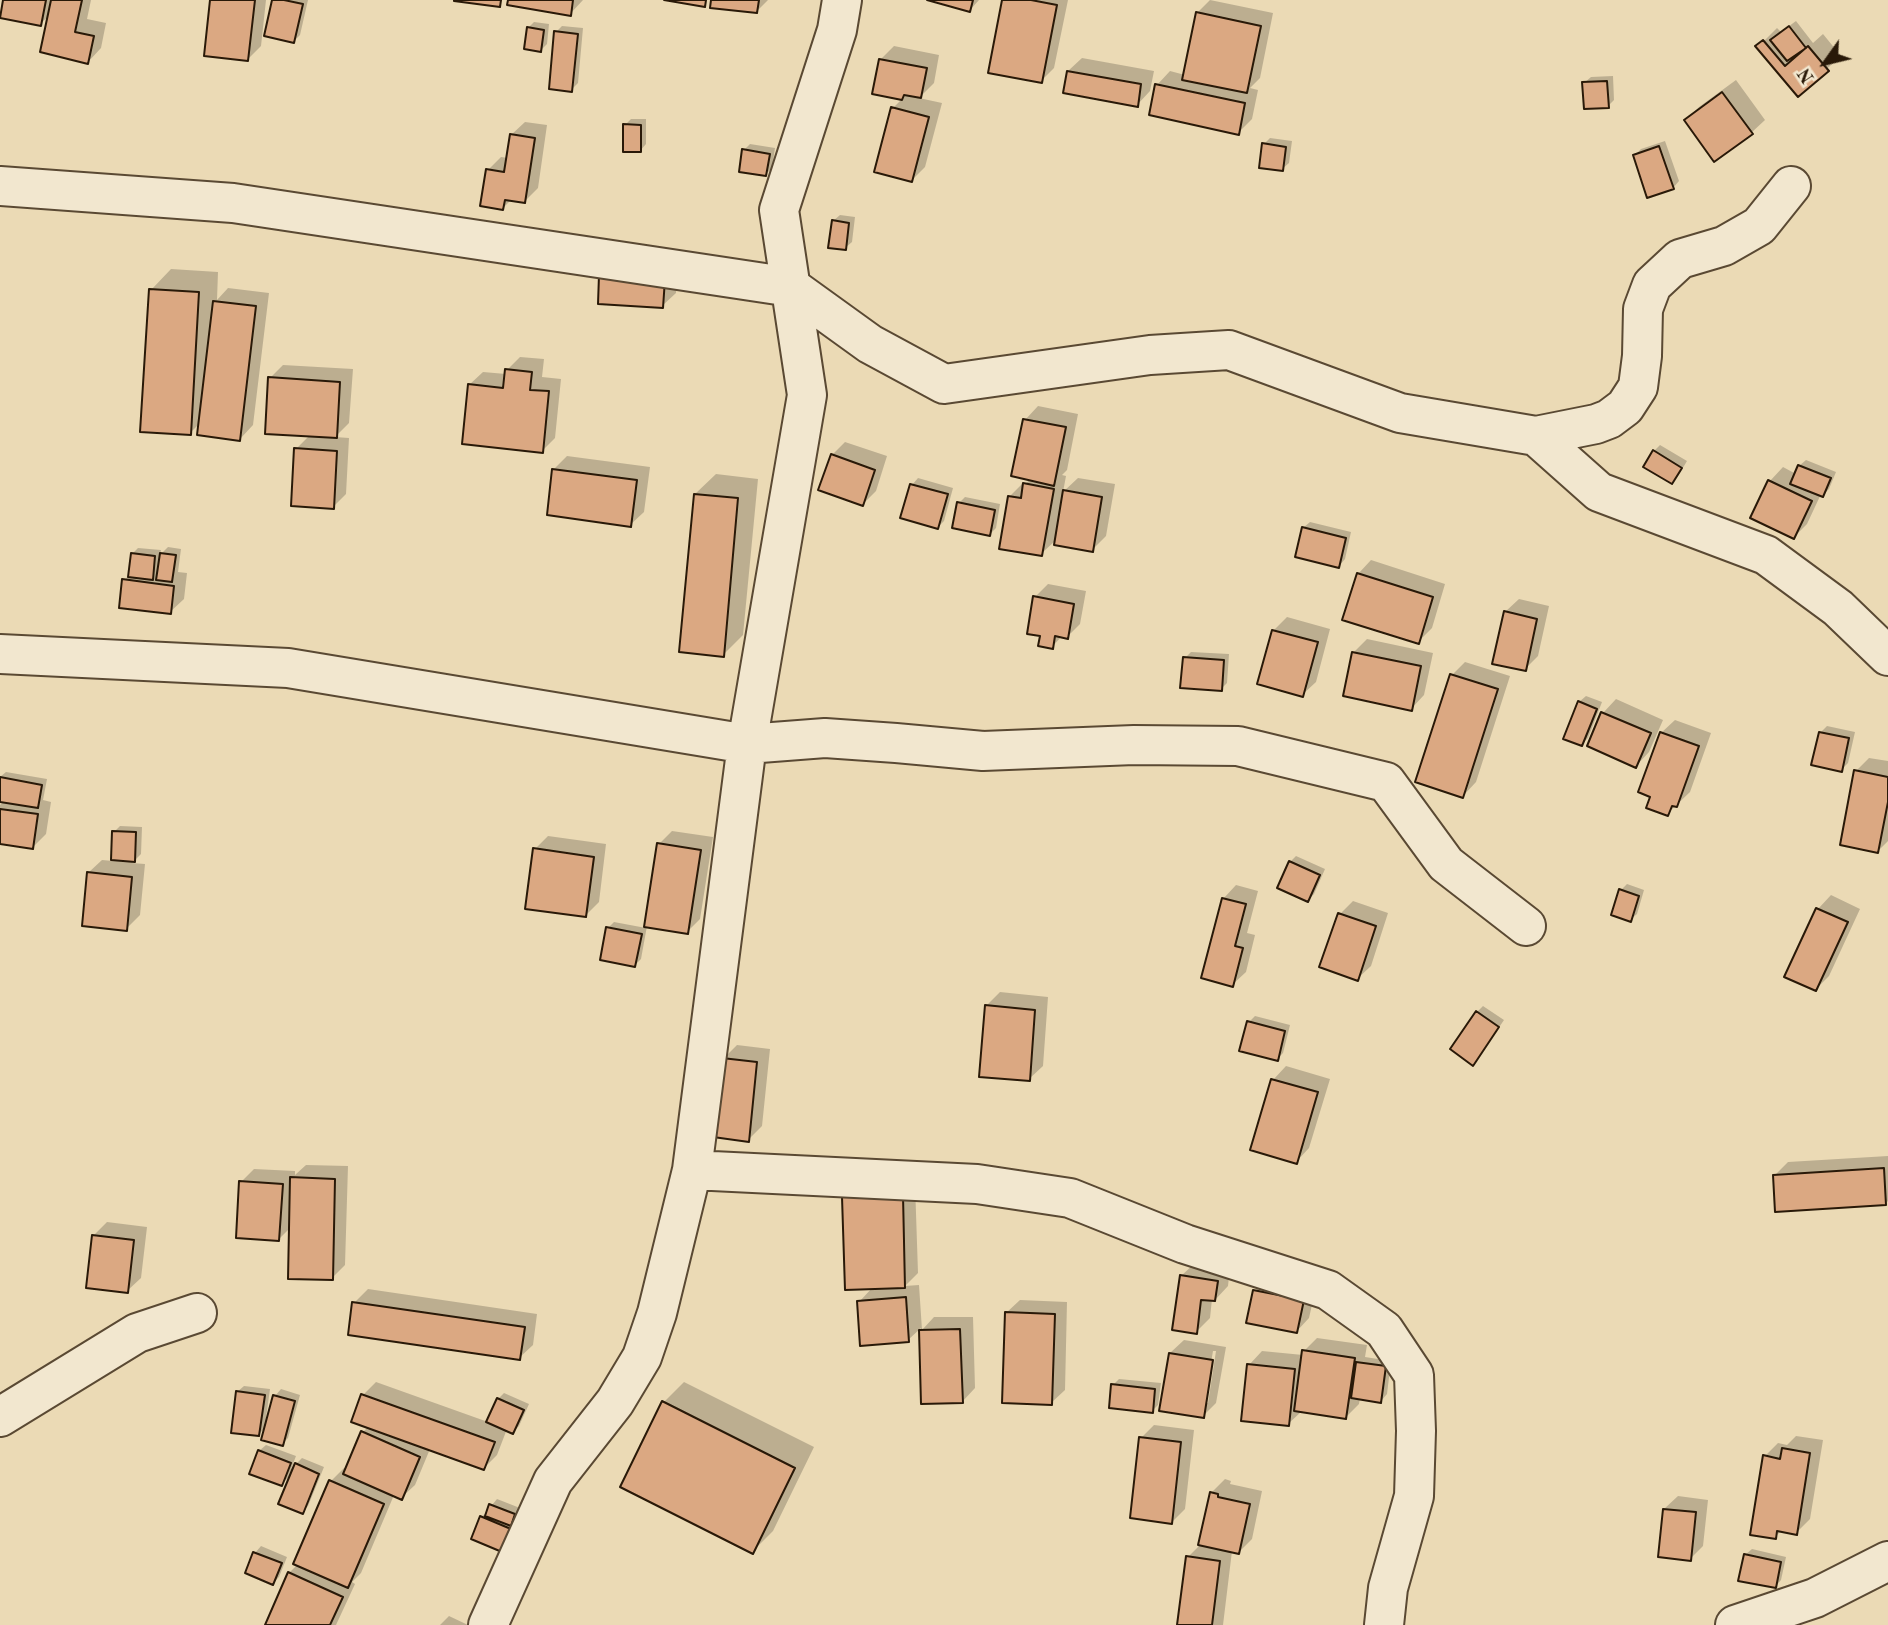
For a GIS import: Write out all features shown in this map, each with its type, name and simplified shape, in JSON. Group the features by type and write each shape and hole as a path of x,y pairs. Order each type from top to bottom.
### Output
{"street":[{"path":"488,1625 553,1481 615,1402 642,1357 657,1313 692,1170 747,744 807,394 779,210 837,30 842,0"},
{"path":"0,186 233,203 791,287 870,344 943,384 1150,355 1229,350 1400,413 1536,436 1596,424 1609,419 1625,407 1638,387 1643,309 1652,285 1681,259 1724,246 1759,226 1791,186"},
{"path":"1536,436 1599,492 1766,555 1838,608 1888,656"},
{"path":"0,654 288,668 747,744 825,738 983,751 1134,745 1238,746 1386,782 1446,864 1526,926"},
{"path":"692,1170 977,1184 1070,1198 1185,1244 1328,1290 1384,1330 1414,1375 1416,1431 1413,1496 1388,1588 1384,1625"},
{"path":"0,1417 137,1334 198,1313"},
{"path":"1735,1625 1815,1598 1888,1561"}],"building":[{"path":"3,0 46,0 41,26 0,18"},
{"path":"51,0 82,0 75,32 94,36 88,64 40,52"},
{"path":"210,0 255,0 248,61 204,56"},
{"path":"272,0 303,4 294,43 264,36"},
{"path":"454,0 501,0 500,7"},
{"path":"508,0 573,0 571,16 507,5"},
{"path":"664,0 706,0 705,7"},
{"path":"711,0 759,0 757,13 710,8"},
{"path":"927,0 973,0 970,12"},
{"path":"1002,0 1031,0 1057,5 1042,83 988,73"},
{"path":"1196,12 1261,26 1247,93 1182,80"},
{"path":"1789,26 1806,48 1787,61 1770,40"},
{"path":"527,27 544,30 541,52 524,49"},
{"path":"554,31 578,34 572,92 549,89"},
{"path":"1763,40 1785,66 1808,46 1829,71 1798,97 1755,46"},
{"path":"879,59 927,68 921,98 904,95 902,100 872,94"},
{"path":"1067,71 1141,84 1138,107 1063,93"},
{"path":"1607,81 1609,108 1584,109 1582,82"},
{"path":"1155,84 1245,103 1239,135 1149,115"},
{"path":"1722,92 1753,134 1714,162 1684,120"},
{"path":"891,107 929,117 912,182 874,172"},
{"path":"623,124 641,125 641,152 623,152"},
{"path":"510,134 535,138 525,203 505,200 503,210 480,206 486,169 504,172"},
{"path":"1262,143 1286,147 1283,171 1259,168"},
{"path":"1659,146 1674,189 1647,198 1633,155"},
{"path":"742,149 770,154 766,176 739,172"},
{"path":"832,220 849,223 846,250 828,248"},
{"path":"599,275 665,279 663,308 598,304"},
{"path":"149,289 199,292 191,435 140,432"},
{"path":"213,301 256,306 240,441 197,435"},
{"path":"505,369 532,372 530,390 549,391 543,453 462,444 468,384 503,388"},
{"path":"268,377 340,382 337,438 265,434"},
{"path":"1023,419 1066,427 1054,486 1011,476"},
{"path":"294,448 337,451 334,509 291,506"},
{"path":"1653,450 1682,468 1672,484 1643,467"},
{"path":"831,454 875,470 863,506 818,490"},
{"path":"1798,465 1831,478 1823,497 1790,484"},
{"path":"552,469 637,480 631,527 547,515"},
{"path":"1768,480 1812,501 1794,539 1750,518"},
{"path":"1023,483 1054,489 1042,556 999,549 1008,496 1021,498"},
{"path":"910,484 948,494 938,529 900,518"},
{"path":"1063,490 1102,497 1093,552 1054,545"},
{"path":"694,494 738,498 724,657 679,652"},
{"path":"957,502 995,510 990,536 952,528"},
{"path":"1302,527 1346,538 1339,568 1295,557"},
{"path":"131,553 155,556 153,580 128,577"},
{"path":"160,553 176,555 172,582 156,580"},
{"path":"1357,573 1433,597 1419,644 1342,620"},
{"path":"122,579 174,586 171,614 119,608"},
{"path":"1033,596 1074,604 1068,639 1055,636 1053,649 1038,646 1040,636 1027,634"},
{"path":"1504,611 1537,619 1526,671 1492,664"},
{"path":"1272,630 1318,642 1303,697 1257,684"},
{"path":"1352,652 1421,666 1412,711 1343,696"},
{"path":"1183,657 1224,660 1222,691 1180,688"},
{"path":"1450,674 1498,689 1463,798 1415,782"},
{"path":"1578,701 1597,709 1582,746 1563,739"},
{"path":"1601,712 1651,733 1636,768 1587,746"},
{"path":"1660,732 1699,746 1677,807 1672,806 1668,816 1646,808 1650,797 1638,792"},
{"path":"1819,732 1849,738 1842,772 1811,765"},
{"path":"1854,770 1888,777 1888,802 1878,853 1840,845"},
{"path":"0,777 42,785 38,808 0,802"},
{"path":"0,809 38,814 33,849 0,844"},
{"path":"112,831 136,832 135,862 111,860"},
{"path":"657,843 701,850 688,934 644,927"},
{"path":"533,848 594,857 586,917 525,909"},
{"path":"1289,861 1320,875 1308,902 1277,888"},
{"path":"87,872 132,877 127,931 82,926"},
{"path":"1619,889 1639,896 1631,922 1611,915"},
{"path":"1222,898 1246,904 1235,946 1243,948 1233,987 1201,978"},
{"path":"1816,908 1848,922 1816,991 1784,977"},
{"path":"1338,913 1376,926 1358,981 1319,967"},
{"path":"606,927 642,934 635,967 600,960"},
{"path":"985,1005 1035,1010 1030,1081 979,1077"},
{"path":"1476,1011 1499,1027 1473,1066 1450,1049"},
{"path":"1247,1021 1285,1031 1278,1061 1239,1051"},
{"path":"722,1058 757,1062 749,1142 713,1137"},
{"path":"1271,1079 1318,1092 1297,1164 1250,1150"},
{"path":"1884,1168 1886,1205 1775,1212 1773,1175"},
{"path":"290,1177 335,1179 333,1280 288,1279"},
{"path":"239,1181 283,1184 279,1241 236,1238"},
{"path":"903,1195 905,1288 845,1290 842,1197"},
{"path":"92,1235 134,1240 128,1293 86,1288"},
{"path":"1180,1275 1218,1281 1215,1301 1201,1300 1197,1334 1172,1330"},
{"path":"1253,1290 1304,1300 1297,1333 1246,1323"},
{"path":"906,1297 909,1342 860,1346 857,1301"},
{"path":"352,1302 525,1327 520,1360 348,1335"},
{"path":"1005,1312 1055,1314 1052,1405 1002,1403"},
{"path":"960,1329 963,1403 921,1404 919,1330"},
{"path":"1302,1350 1355,1358 1346,1419 1294,1411"},
{"path":"1169,1353 1213,1360 1204,1418 1159,1411"},
{"path":"1356,1362 1386,1366 1381,1403 1351,1398"},
{"path":"1247,1364 1295,1369 1289,1426 1241,1421"},
{"path":"1111,1384 1155,1389 1153,1413 1109,1408"},
{"path":"236,1391 265,1395 259,1436 231,1433"},
{"path":"361,1394 495,1442 484,1470 351,1422"},
{"path":"273,1395 295,1401 283,1446 261,1440"},
{"path":"497,1398 524,1410 513,1434 486,1422"},
{"path":"662,1401 795,1468 753,1554 620,1487"},
{"path":"361,1431 420,1457 402,1500 343,1474"},
{"path":"1139,1437 1181,1442 1172,1524 1130,1518"},
{"path":"1782,1448 1810,1453 1797,1535 1777,1531 1776,1539 1750,1535 1763,1455 1780,1459"},
{"path":"258,1450 291,1463 282,1486 249,1474"},
{"path":"295,1463 319,1474 303,1514 278,1504"},
{"path":"329,1480 384,1504 348,1588 293,1564"},
{"path":"1210,1492 1218,1494 1218,1497 1250,1504 1239,1554 1198,1545"},
{"path":"489,1504 515,1514 511,1526 485,1516"},
{"path":"1663,1509 1696,1512 1691,1561 1658,1557"},
{"path":"480,1516 511,1529 502,1552 471,1539"},
{"path":"253,1552 282,1563 273,1585 245,1573"},
{"path":"1744,1554 1781,1562 1776,1588 1738,1581"},
{"path":"1186,1556 1220,1561 1212,1625 1177,1625"},
{"path":"288,1572 343,1597 330,1625 265,1625"}]}
